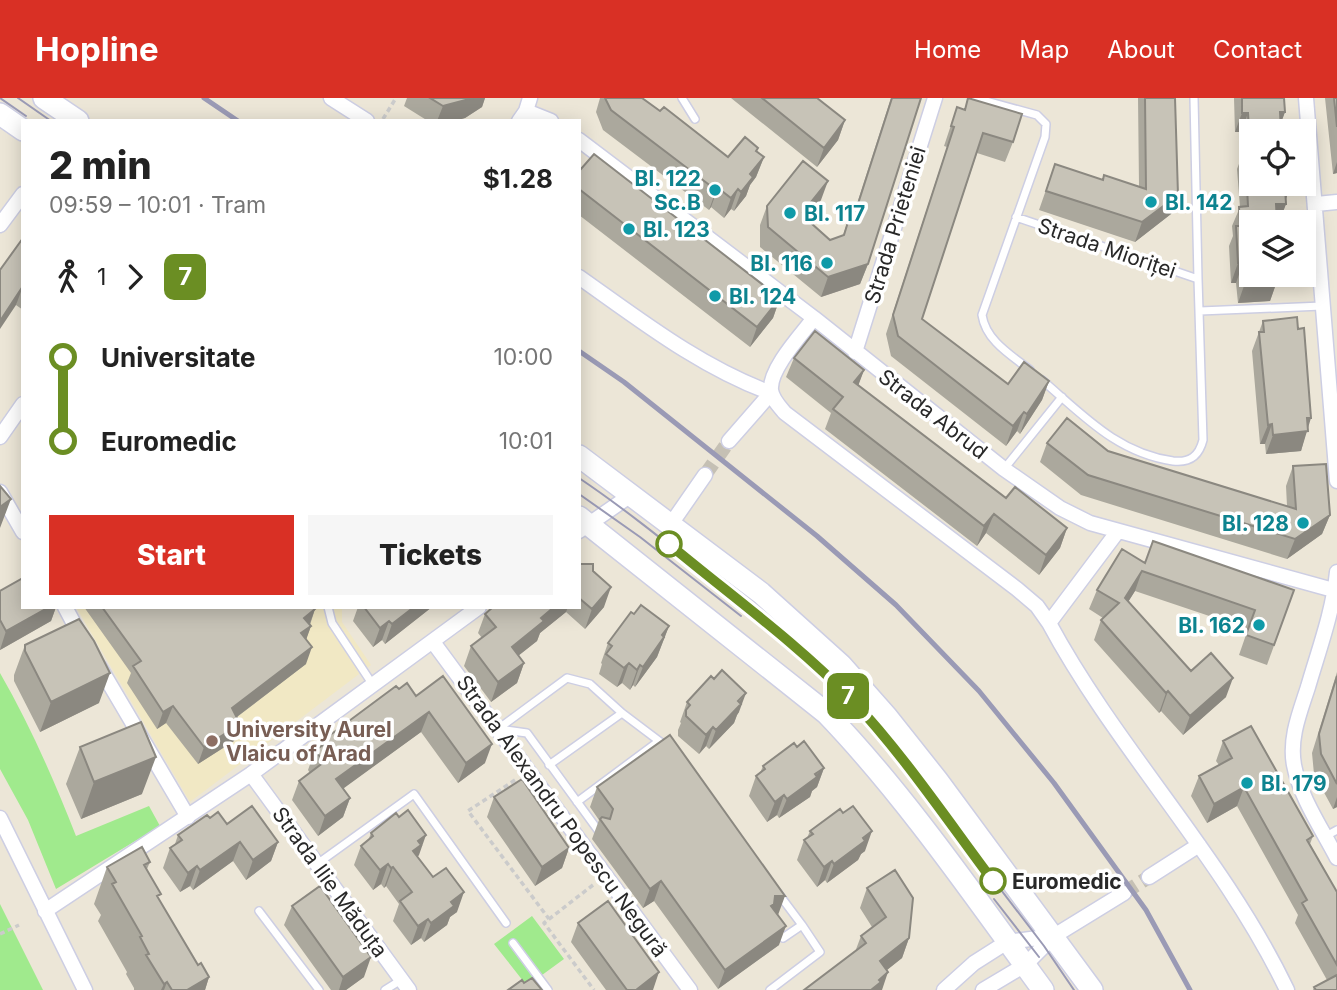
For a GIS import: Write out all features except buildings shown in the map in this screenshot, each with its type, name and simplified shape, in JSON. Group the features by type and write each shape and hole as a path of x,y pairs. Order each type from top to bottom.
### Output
{"main road":[{"path":"44,98 75,119"},
{"path":"0,114 21,129"},
{"path":"581,458 761,593 841,665 887,717 1092,990"},
{"path":"582,524 826,713 858,746 904,804 1043,990"}],"street":[{"path":"331,98 365,119"},
{"name":"Strada Prieteniei","path":"855,352 936,98"},
{"path":"1306,98 1337,481"},
{"path":"525,110 546,119"},
{"name":"Strada Abrud","path":"581,142 814,318 1004,469 1060,508 1090,523 1336,591"},
{"path":"0,225 21,197"},
{"path":"1316,204 1337,202"},
{"path":"581,278 688,353 771,393 785,413 1037,606 1082,681 1199,845 1269,953 1287,990"},
{"path":"729,441 771,393 774,374 814,318"},
{"path":"0,437 21,407"},
{"path":"671,524 705,475"},
{"path":"0,492 21,529"},
{"path":"582,524 631,495"},
{"path":"1049,622 1118,531"},
{"path":"1337,572 1336,591 1295,729 1292,753 1298,781 1332,833 1337,858"},
{"path":"66,609 188,817"},
{"path":"45,911 251,774 476,609"},
{"name":"Strada Alexandru Popescu Negură","path":"433,642 690,990"},
{"name":"Strada Ilie Măduța","path":"251,774 405,985"},
{"path":"0,818 85,990"},
{"path":"1149,877 1199,845"},
{"path":"983,990 1025,965 1054,936 1124,893"},
{"path":"944,990 974,963 1007,942 1054,936"}],"lane":[{"path":"682,98 695,119"},
{"name":"Strada Mioriței","path":"975,98 1037,115 1046,124 1045,137 982,315 984,327 992,338 1122,445 1152,457 1181,462 1200,451 1203,440 1194,98"},
{"name":"Strada Mioriței","path":"1016,218 1198,279"},
{"path":"1200,311 1322,306"},
{"path":"1004,469 1062,397"},
{"path":"328,609 332,623 374,685"},
{"path":"498,729 567,678 590,684 677,758"},
{"path":"549,765 622,713"},
{"path":"498,729 527,733 600,833"},
{"path":"577,802 659,741"},
{"path":"317,864 414,794 506,923"},
{"path":"770,990 820,953 771,883"},
{"path":"259,911 318,990"},
{"path":"772,920 783,938 802,925"},
{"path":"513,943 548,990"},
{"path":"385,990 405,985"}],"path":[{"path":"383,119 396,98"},
{"path":"529,771 468,811 549,919"},
{"path":"594,990 544,923 606,875"},
{"path":"0,934 19,925"}],"shaded area":[{"name":"University Aurel Vlaicu of Arad","path":"77,609 342,609 342,622 371,665 190,802"}],"green space":[{"path":"0,673 41,753 76,836 149,806 160,826 56,889 28,820 0,769"},
{"path":"0,904 43,990 0,990"},
{"path":"532,916 564,959 527,986 494,944"}],"tunnel":[{"path":"705,475 729,441"},
{"path":"1124,893 1149,877"}],"tram line":[{"path":"0,98 26,116"},
{"path":"18,98 48,119"},
{"path":"581,479 650,530 740,603 803,656 862,712 881,733 1044,946 1074,990"},
{"path":"581,495 640,537 741,616"},
{"name":"7","path":"669,544 803,654 854,702 881,733 993,881"},
{"path":"994,899 1039,957"}],"railway":[{"path":"204,98 235,119"},
{"path":"581,352 624,382 817,536 896,605 979,691 1054,783 1146,910 1190,990"}],"place":[{"name":"Bl. 122 Sc.B","path":"715,190"},
{"name":"Bl. 142","path":"1151,202"},
{"name":"Bl. 117","path":"790,213"},
{"name":"Bl. 123","path":"629,229"},
{"name":"Bl. 116","path":"827,263"},
{"name":"Bl. 124","path":"715,296"},
{"name":"Bl. 128","path":"1303,523"},
{"name":"Bl. 162","path":"1259,625"},
{"name":"University Aurel Vlaicu of Arad","path":"212,741"},
{"name":"Bl. 179","path":"1247,783"},
{"name":"Euromedic","path":"993,881"}]}
